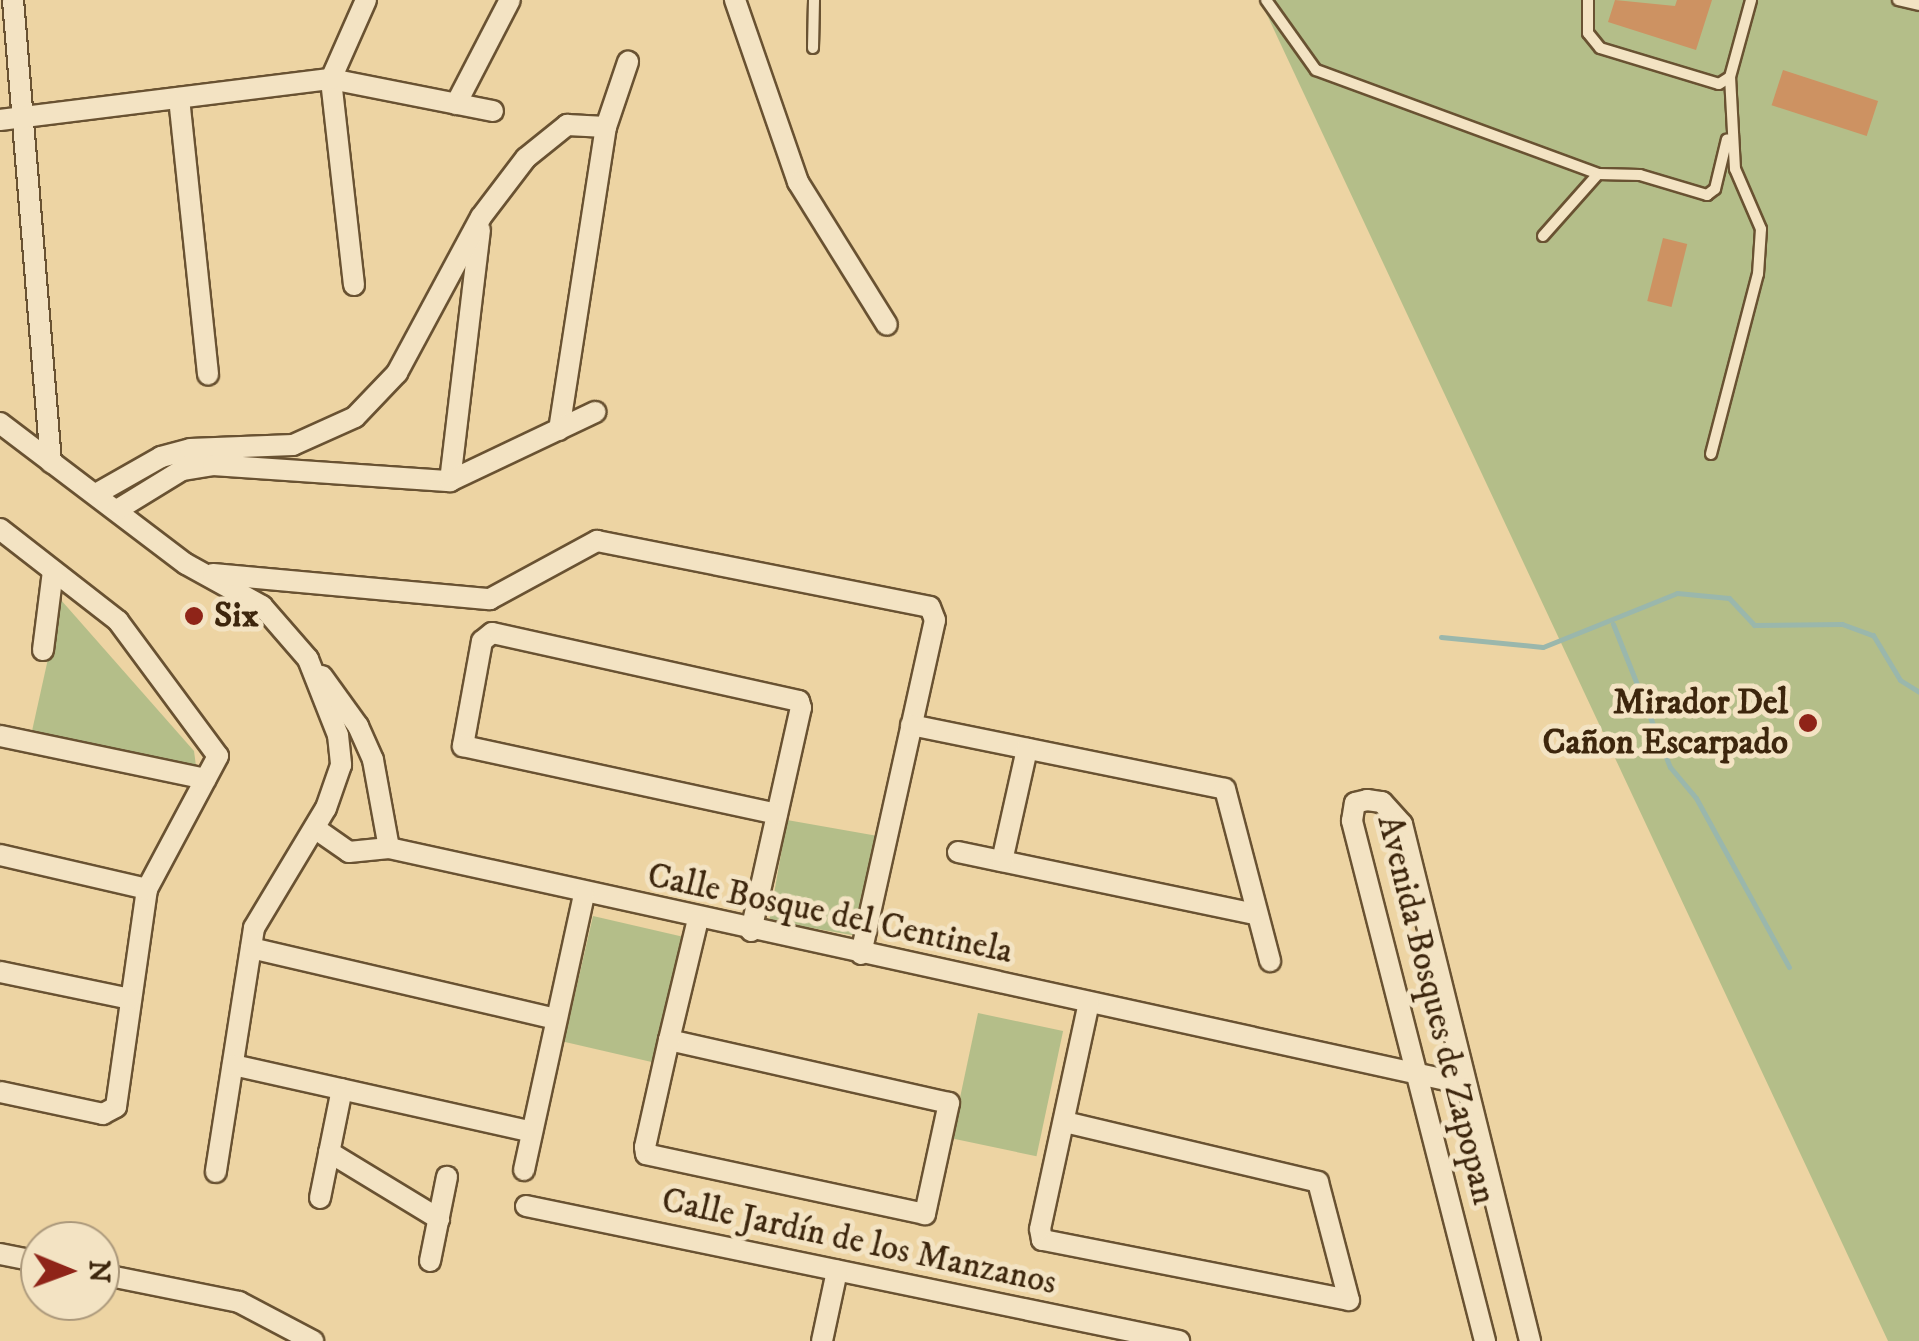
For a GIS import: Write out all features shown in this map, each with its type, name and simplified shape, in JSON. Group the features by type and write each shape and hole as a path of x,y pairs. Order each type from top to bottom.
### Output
{"street":[{"path":"13,0 51,462"},
{"path":"354,286 331,79 366,0"},
{"path":"456,104 510,0"},
{"path":"735,0 798,182 887,325"},
{"path":"559,430 606,128 628,62"},
{"path":"0,120 331,79 494,111"},
{"path":"179,98 208,374"},
{"path":"96,494 161,457 190,448 293,444 356,417 376,398 481,217 526,158 567,125 606,128"},
{"path":"450,481 481,217"},
{"path":"117,510 182,470 292,470 450,481 595,412"},
{"path":"0,423 186,564 212,574 490,599 597,541 930,607 935,620 861,954"},
{"path":"292,470 293,444"},
{"path":"0,530 118,621 216,747 217,764 148,888 111,1113 0,1092"},
{"path":"43,650 53,571"},
{"path":"212,574 277,623 340,697 373,760 389,848"},
{"path":"277,623 297,584"},
{"path":"751,931 801,708 795,698 486,636 463,746 777,814"},
{"path":"216,1172 254,928 316,828 341,765 338,735 308,660"},
{"path":"911,724 1225,789 1270,961"},
{"path":"0,736 206,779"},
{"path":"1002,861 1027,749"},
{"path":"341,765 373,760"},
{"name":"Avenida Bosques de Zapopan","path":"1485,1341 1352,820 1355,803 1367,800 1382,802 1402,824 1530,1341"},
{"name":"Calle Bosque del Centinela","path":"316,828 349,852 389,848 584,895 1464,1084"},
{"path":"958,852 1256,914"},
{"path":"0,855 148,888"},
{"path":"524,1170 584,895"},
{"path":"669,1040 949,1103 925,1214 646,1154 669,1040 698,919"},
{"path":"251,948 556,1019"},
{"path":"0,972 130,1000"},
{"path":"1065,1122 1318,1182 1349,1300 1042,1240 1065,1122 1089,1003"},
{"path":"232,1065 530,1131"},
{"path":"320,1198 342,1090"},
{"path":"330,1152 439,1219"},
{"path":"430,1261 447,1177"},
{"name":"Calle Jardín de los Manzanos","path":"526,1206 1179,1341"},
{"path":"822,1341 836,1271"},
{"path":"120,1278 239,1302 313,1341"}],"lane":[{"path":"813,48 814,0"},
{"path":"1266,0 1316,70 1598,174 1640,176 1707,195 1715,190 1728,134 1730,77 1751,0"},
{"path":"1588,0 1588,33 1600,48 1698,82 1719,84 1730,77"},
{"path":"1898,0 1919,6"},
{"path":"1711,454 1760,244 1728,134"},
{"path":"1544,236 1598,174"}],"green space":[{"path":"1260,0 1919,0 1919,1341 1888,1341"},
{"path":"61,600 194,751 196,766 186,771 32,731"},
{"path":"787,820 881,836 863,937 769,920"},
{"path":"593,916 690,938 661,1064 564,1042"},
{"path":"978,1013 1063,1031 1036,1156 951,1138"}],"building":[{"path":"1615,0 1675,6 1677,0 1712,0 1696,50 1608,22"},
{"path":"1783,70 1878,101 1867,136 1772,105"},
{"path":"1663,238 1687,244 1672,307 1647,301"}],"waterway":[{"path":"1441,637 1543,647 1677,593 1729,598 1754,625 1842,624 1873,635 1900,680 1919,692"},
{"path":"1613,624 1670,767 1696,798 1789,967"}],"place":[{"name":"Six","path":"194,616"},
{"name":"Mirador Del Cañon Escarpado","path":"1808,723"}]}
